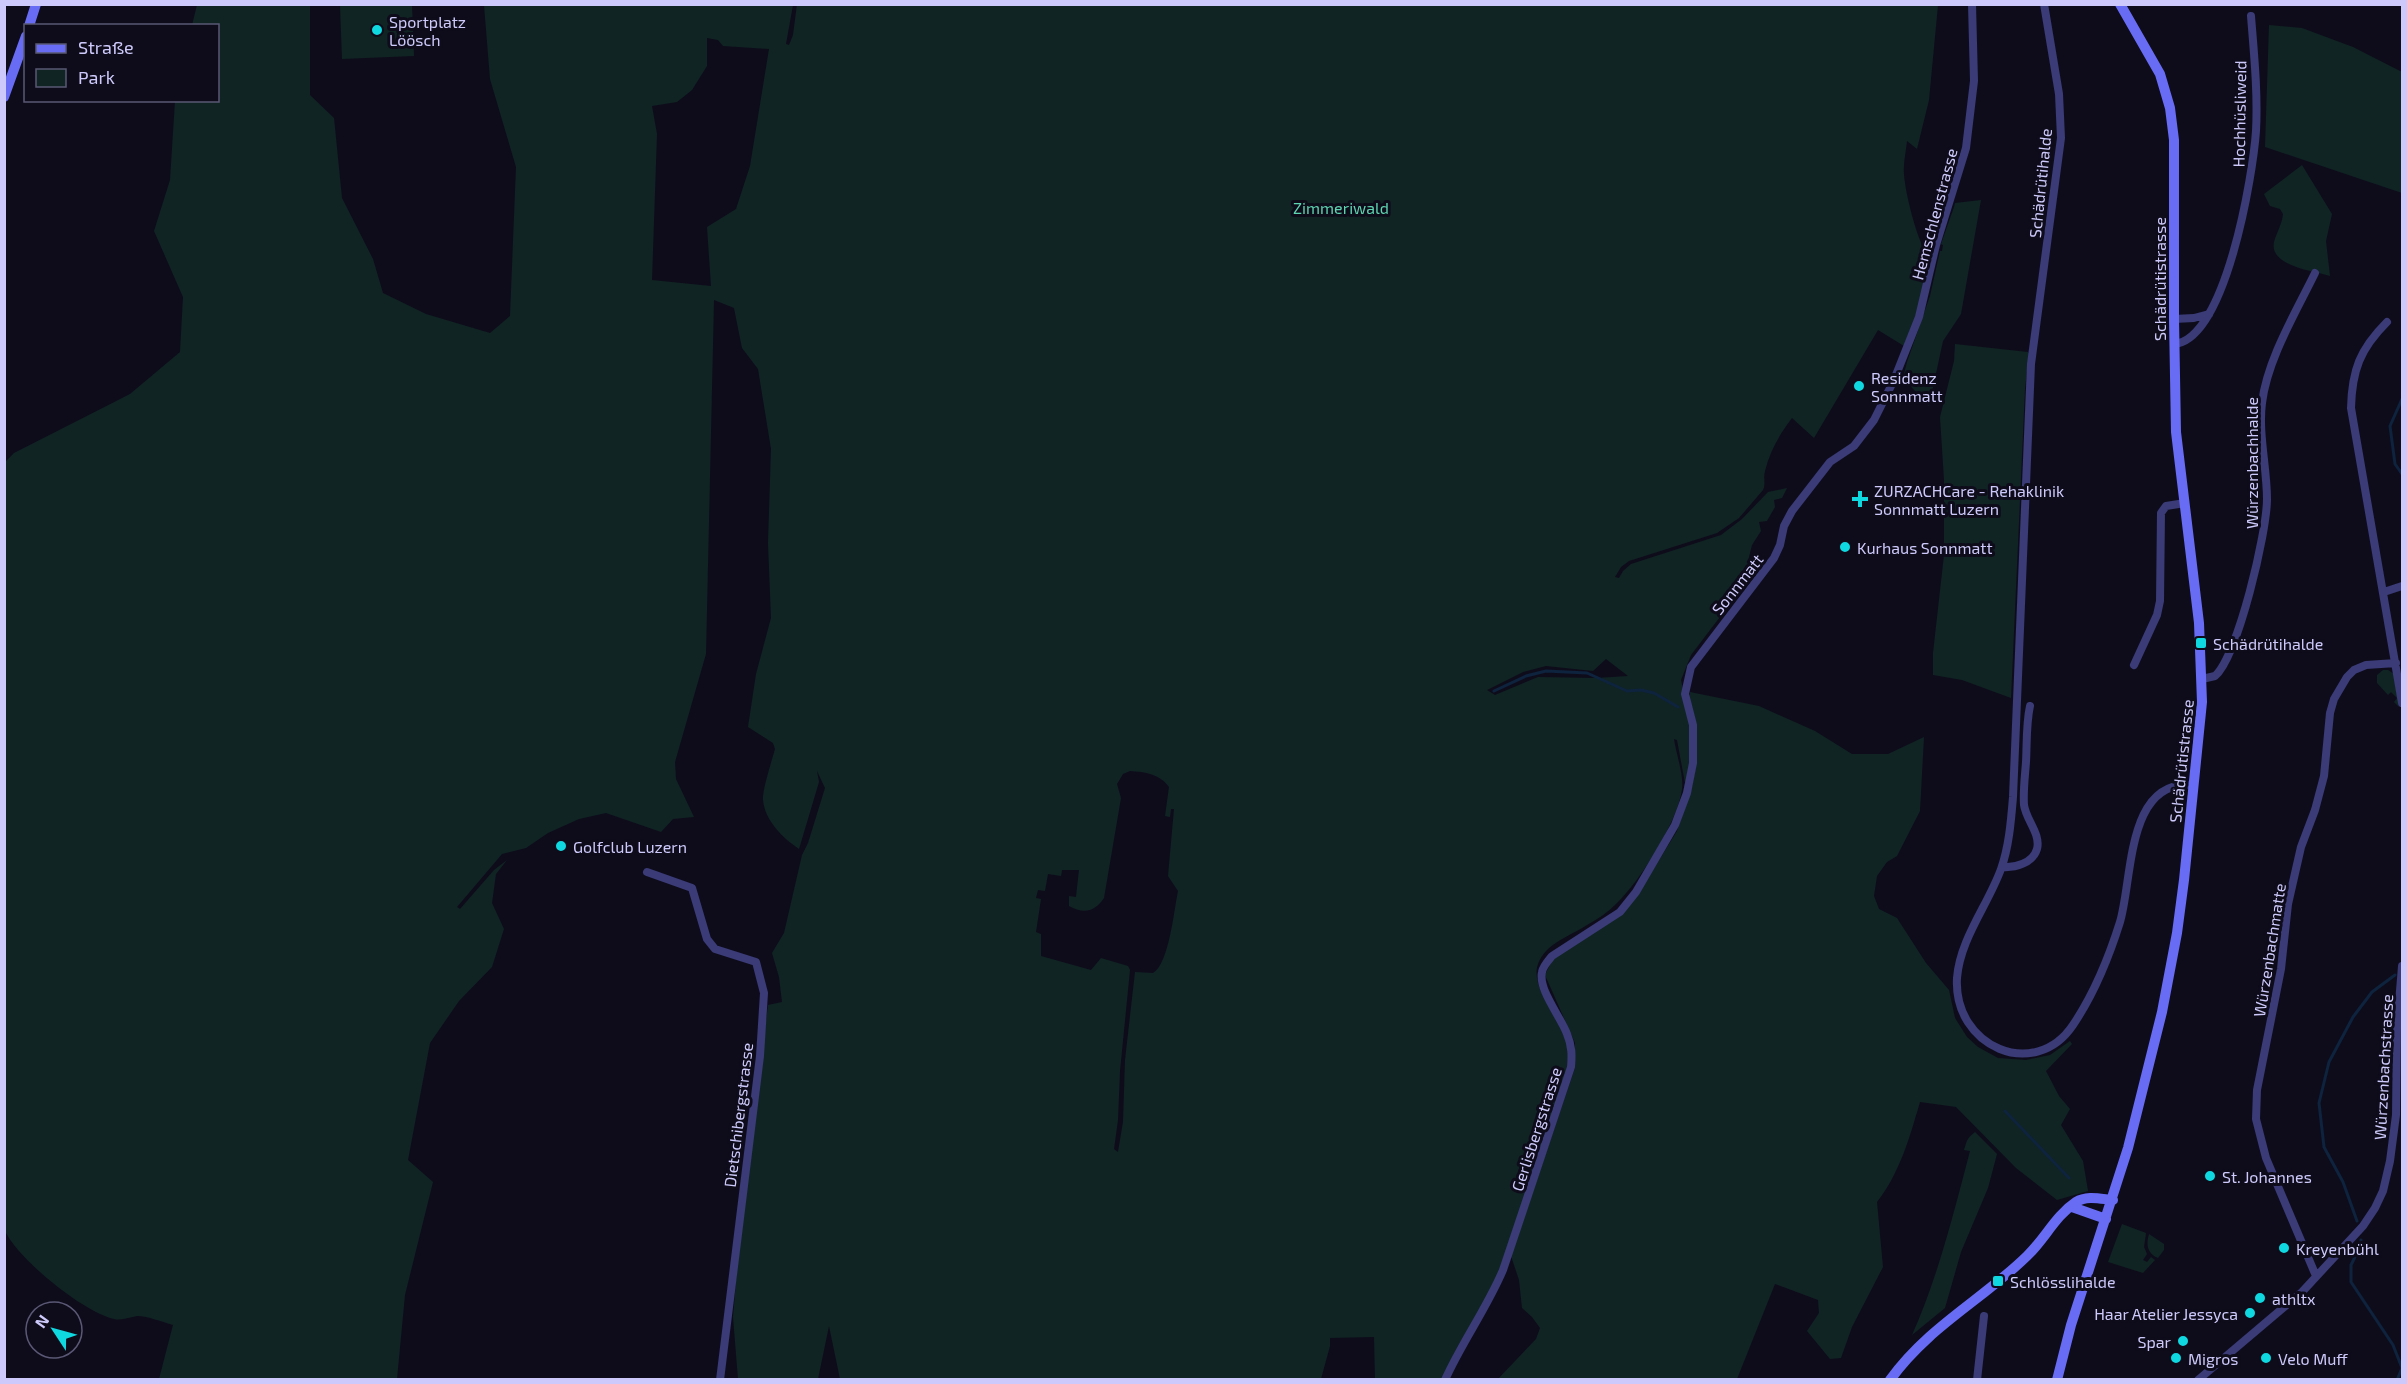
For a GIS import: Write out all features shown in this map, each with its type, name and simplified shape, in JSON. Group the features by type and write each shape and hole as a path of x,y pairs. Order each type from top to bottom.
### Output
{"main road":[{"path":"30,24 36,4"},
{"name":"Schädrütistrasse","path":"2057,1380 2071,1325 2113,1200 2151,1062 2173,959 2201,721 2202,679 2199,623 2176,432 2173,130 2167,94 2160,74 2120,4"},
{"path":"4,97 24,42"},
{"path":"1890,1380 1913,1350 1938,1326 2028,1255 2059,1216 2078,1201 2090,1198 2113,1200"},
{"path":"2072,1207 2106,1219"}],"street":[{"name":"Hemschlenstrasse","path":"1874,420 1894,380 1920,317 1936,245 1966,148 1974,81 1972,4"},
{"name":"Schädrütihalde","path":"2044,4 2059,94 2061,138 2031,364 2013,798 2002,867 1969,937 1957,976 1958,993 1964,1018 1983,1041 1998,1049 2015,1053 2033,1052 2061,1039 2073,1026 2099,979 2120,921 2136,834 2145,811 2166,789 2181,784 2193,785"},
{"name":"Hochhüsliweid","path":"2174,344 2181,344 2193,336 2206,321 2220,293 2242,222 2251,179 2256,114 2251,16"},
{"name":"Würzenbachhalde","path":"2202,679 2215,676 2225,662 2239,626 2259,556 2267,501 2262,403 2275,358 2315,273"},
{"path":"2174,319 2209,314"},
{"path":"2387,322 2370,339 2361,355 2352,388 2351,408 2403,703"},
{"name":"Sonnmatt","path":"1686,683 1691,667 1698,656 1774,558 1780,545 1784,526 1792,511 1830,462 1854,446 1874,420"},
{"path":"2134,665 2159,605 2161,513 2166,506 2185,502"},
{"path":"2384,592 2403,585"},
{"name":"Würzenbachmatte","path":"2316,1276 2266,1158 2256,1119 2256,1099 2281,969 2288,904 2301,847 2315,810 2324,776 2330,713 2334,699 2347,676 2358,668 2366,665 2396,663"},
{"name":"Gerlisbergstrasse","path":"1445,1380 1459,1349 1493,1293 1503,1270 1571,1067 1572,1050 1567,1033 1542,985 1541,974 1552,956 1620,912 1636,892 1675,825 1687,793 1693,763 1693,725 1685,694 1686,683"},
{"path":"2002,867 2015,867 2025,863 2037,850 2034,829 2027,818 2024,798 2030,706"},
{"name":"Dietschibergstrasse","path":"647,872 692,888 707,939 716,949 756,962 764,993 760,1056 720,1380"},
{"name":"Würzenbachstrasse","path":"2198,1380 2282,1311 2367,1221 2383,1191 2390,1161 2396,1115 2397,1028 2403,966"},
{"path":"1977,1380 1984,1316"}],"green space":[{"name":"Zimmeriwald","path":"797,4 1938,5 1929,100 1917,149 1907,141 1904,162 1905,183 1913,218 1925,252 1930,259 1920,305 1904,346 1878,330 1814,438 1792,418 1779,437 1770,457 1764,474 1763,490 1739,518 1717,533 1629,561 1621,567 1615,577 1619,578 1631,564 1721,535 1742,519 1768,492 1787,488 1782,498 1774,500 1775,507 1767,521 1759,522 1761,531 1752,545 1748,561 1748,580 1691,655 1681,680 1692,732 1691,765 1685,793 1683,792 1685,783 1677,740 1674,739 1681,771 1682,789 1666,833 1647,866 1617,903 1599,918 1553,945 1538,964 1538,984 1568,1049 1565,1076 1503,1264 1488,1297 1458,1346 1442,1379 1375,1379 1374,1337 1330,1338 1321,1379 840,1379 829,1326 818,1379 738,1379 733,1317 739,1245 768,1005 782,1002 779,977 772,953 784,933 802,855 825,788 817,771 819,782 799,849 776,828 764,808 763,796 775,749 773,743 748,727 756,674 771,618 768,543 771,449 758,369 742,348 734,308 714,300 706,654 675,762 676,779 694,817 673,819 661,832 606,813 579,819 548,833 526,848 502,854 457,907 460,909 494,870 507,860 496,874 492,903 504,929 492,967 459,1001 430,1043 408,1160 433,1182 405,1295 397,1379 159,1379 173,1325 141,1316 114,1319 86,1306 84,1300 77,1300 69,1295 37,1269 12,1243 5,1231 4,463 14,453 130,394 180,352 183,297 154,231 170,180 175,102 219,102 219,24 192,24 197,5 310,5 310,95 334,118 342,198 373,259 383,293 426,314 490,333 510,316 516,167 490,79 484,5 793,5 786,44 789,45 793,35","holes":["707,38 718,40 723,46 769,49 750,166 736,209 707,227 711,286 652,280 657,134 652,106 677,102 692,90 707,66","1606,659 1628,676 1538,677 1495,695 1487,690 1523,672 1546,666 1593,671","1130,771 1152,774 1169,787 1165,816 1170,817 1171,809 1174,809 1168,876 1178,891 1170,936 1159,968 1153,973 1135,972 1125,1060 1123,1122 1118,1152 1114,1149 1130,970 1128,966 1101,958 1091,970 1041,956 1041,934 1036,932 1041,899 1036,898 1038,890 1045,891 1048,874 1061,876 1062,870 1079,870 1076,897 1069,896 1069,906 1084,911 1093,909 1100,903 1104,898 1121,798 1117,784 1123,774"]},
{"name":"Sportplatz Löösch","path":"340,5 412,5 414,56 342,59"},
{"path":"2269,25 2302,28 2353,47 2402,72 2402,193 2265,147"},
{"path":"2302,165 2332,214 2326,241 2330,276 2285,262 2274,250 2274,242 2283,214 2280,209 2270,206 2264,194"},
{"path":"1981,200 1961,314 1943,341 1929,406 1903,378 1907,362 1930,296 1940,251 1942,251 1943,245 1941,244 1955,203"},
{"path":"1955,344 2028,352 2029,354 2025,389 2011,698 1962,680 1933,675 1933,653 1944,555 1944,480 1940,417 1954,361"},
{"path":"2383,670 2394,674 2399,707 2394,702 2397,698 2391,692 2388,695 2377,683 2377,675"},
{"path":"1690,692 1759,706 1815,731 1852,754 1888,754 1924,737 1920,811 1897,856 1887,862 1877,876 1874,896 1879,909 1897,918 1926,963 1949,990 1955,1018 1967,1037 1978,1047 1998,1058 2026,1060 2050,1055 2070,1041 2072,1044 2046,1071 2059,1096 2070,1109 2061,1125 2083,1161 2088,1191 2057,1200 2016,1168 1956,1107 1920,1102 1898,1167 1877,1202 1883,1267 1852,1327 1841,1358 1830,1359 1807,1331 1819,1313 1818,1300 1775,1284 1737,1379 1497,1380 1536,1339 1540,1328 1522,1308 1519,1280 1511,1256 1575,1068 1575,1043 1545,975 1554,957 1637,896 1677,831 1692,788 1696,765 1697,726 1689,701"},
{"path":"1975,1132 1997,1154 1988,1188 1961,1252 1945,1308 1912,1335 1938,1267 1951,1221 1970,1151 1964,1150 1968,1138"},
{"path":"2122,1224 2146,1233 2144,1247 2147,1254 2143,1260 2147,1262 2151,1257 2155,1260 2143,1273 2108,1262"},
{"path":"2149,1234 2164,1244 2164,1250 2158,1258 2148,1248"}],"waterway":[{"path":"2402,399 2390,426 2395,464 2402,474"},
{"path":"1494,691 1526,676 1546,671 1587,673 1627,691 1641,690 1654,693 1678,707"},
{"path":"2357,1221 2343,1182 2324,1147 2319,1103 2329,1062 2353,1017 2372,992 2395,975"},
{"path":"2005,1111 2069,1178"},
{"path":"2361,1240 2351,1265 2351,1282 2393,1345 2402,1368 2397,1380"}],"place":[{"name":"Sportplatz Löösch","path":"377,30"},
{"name":"Residenz Sonnmatt","path":"1859,386"},
{"name":"ZURZACHCare - Rehaklinik Sonnmatt Luzern","path":"1860,499"},
{"name":"Kurhaus Sonnmatt","path":"1845,547"},
{"name":"Schädrütihalde","path":"2201,643"},
{"name":"Golfclub Luzern","path":"561,846"},
{"name":"St. Johannes","path":"2210,1176"},
{"name":"Kreyenbühl","path":"2284,1248"},
{"name":"Schlösslihalde","path":"1998,1281"},
{"name":"athltx","path":"2260,1298"},
{"name":"Haar Atelier Jessyca","path":"2250,1313"},
{"name":"Spar","path":"2183,1341"},
{"name":"Migros","path":"2176,1358"},
{"name":"Velo Muff","path":"2266,1358"}]}
